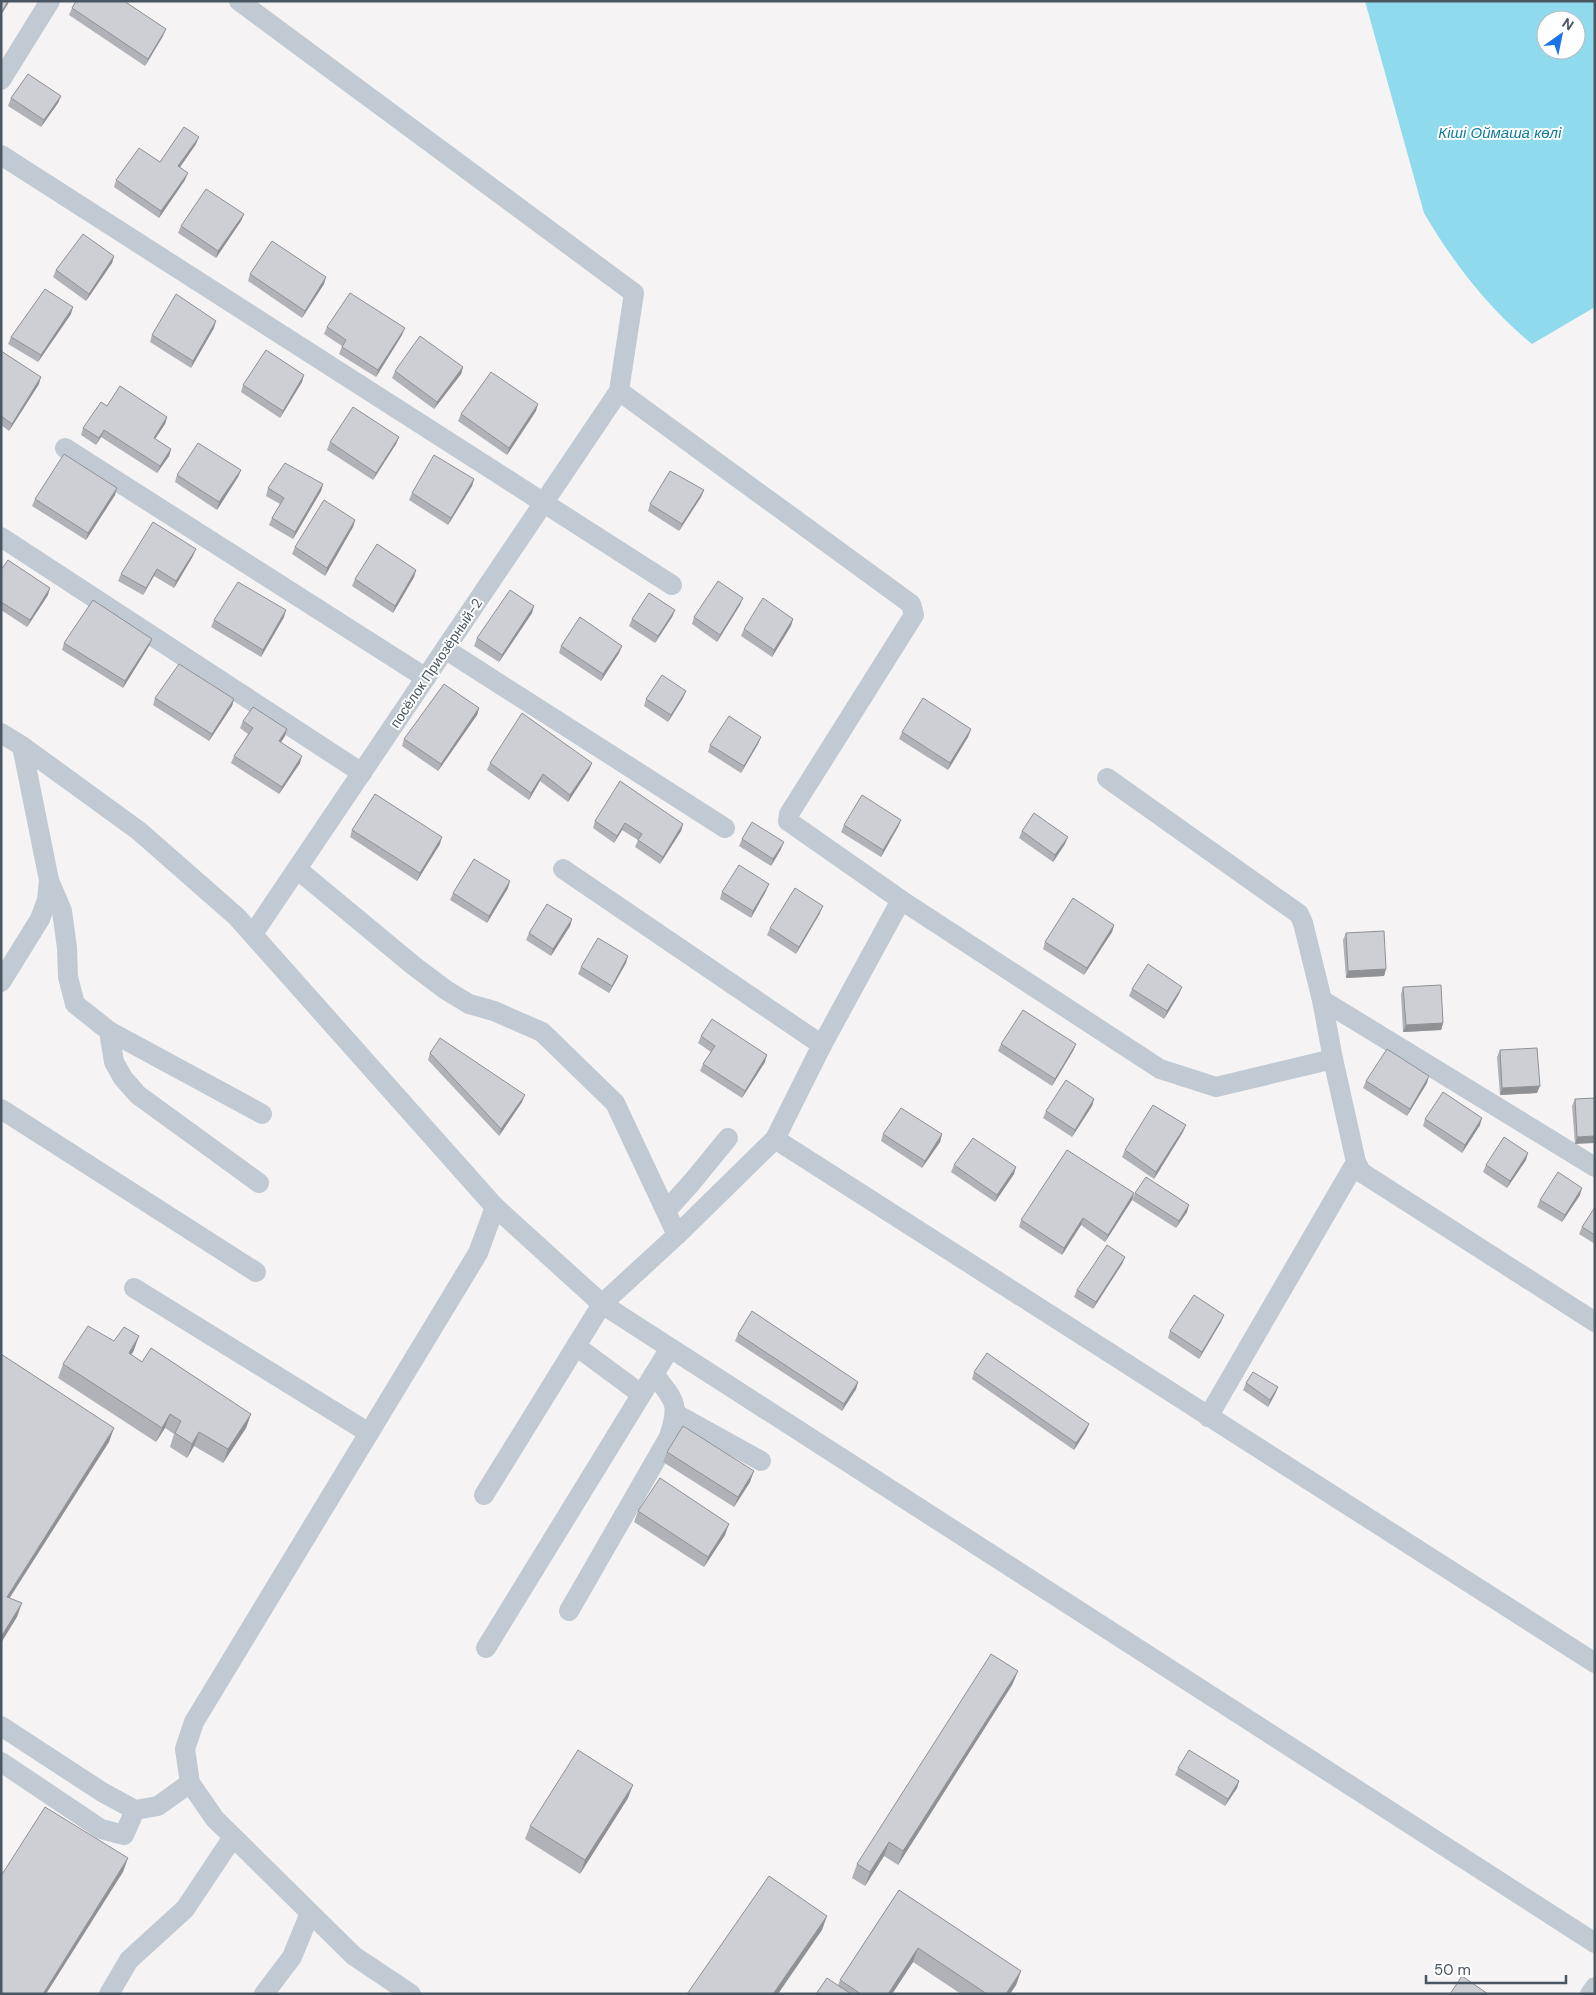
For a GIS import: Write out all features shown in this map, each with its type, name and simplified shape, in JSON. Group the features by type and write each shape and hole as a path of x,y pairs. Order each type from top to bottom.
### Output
{"street":[{"path":"1,80 50,1"},
{"path":"239,1 634,292 619,391 910,604 914,615 789,814 788,821 901,900 1160,1069 1216,1088 1332,1059"},
{"path":"1,155 672,585"},
{"name":"посёлок Приозёрный-2","path":"253,934 619,391"},
{"path":"65,448 426,678"},
{"path":"1,537 362,772"},
{"path":"445,649 725,828"},
{"path":"1,733 22,746 139,831 237,917 495,1207 602,1304 1595,1943"},
{"path":"22,746 49,880 62,911 67,948 68,977 75,1004 109,1031 262,1114"},
{"path":"1107,778 1299,914 1303,923 1322,1000 1332,1059 1356,1162 1362,1172 1595,1322"},
{"path":"297,869 414,966 446,990 469,1004 494,1011 542,1032 615,1104 678,1235"},
{"path":"563,869 822,1045"},
{"path":"1,982 40,919 47,900 49,880"},
{"path":"484,1495 602,1304 678,1235 775,1140 822,1045 901,900"},
{"path":"1322,1000 1595,1167"},
{"path":"109,1031 114,1062 123,1078 138,1095 260,1183"},
{"path":"1,1109 256,1272"},
{"path":"666,1211 728,1138"},
{"path":"775,1140 1595,1663"},
{"path":"1208,1417 1356,1162"},
{"path":"411,1994 354,1956 216,1819 190,1782 185,1749 194,1722 478,1253 495,1207"},
{"path":"134,1288 369,1433"},
{"path":"576,1346 642,1394"},
{"path":"486,1648 670,1348"},
{"path":"569,1611 669,1437 676,1414 673,1399 654,1374"},
{"path":"676,1414 761,1462"},
{"path":"1,1726 102,1792 135,1810 158,1806 190,1782"},
{"path":"1,1762 101,1829 124,1835 135,1810"},
{"path":"109,1994 129,1960 185,1909 233,1837"},
{"path":"264,1994 292,1957 310,1913"},
{"path":"1590,1994 1595,1987"}],"water":[{"name":"Кіші Оймаша көлi","path":"1365,1 1595,1 1595,307 1532,344 1500,315 1446,249 1424,213"}],"building":[{"path":"1,1 8,1 1,13"},
{"path":"76,1 124,1 166,29 148,59 72,8"},
{"path":"28,74 61,96 44,120 11,98"},
{"path":"184,127 199,137 178,166 188,173 161,211 116,180 139,148 160,162"},
{"path":"206,189 244,214 218,251 181,226"},
{"path":"83,234 114,256 89,294 56,270"},
{"path":"272,241 326,277 305,311 250,274"},
{"path":"45,289 73,307 41,355 11,337"},
{"path":"350,293 405,328 378,370 342,347 346,340 327,327"},
{"path":"176,294 216,321 193,361 152,335"},
{"path":"420,336 463,367 437,402 395,371"},
{"path":"266,350 304,375 283,411 243,385"},
{"path":"1,351 41,377 12,424 1,416"},
{"path":"491,372 538,404 509,448 461,414"},
{"path":"120,386 167,417 154,438 171,449 160,466 104,430 99,438 83,428 101,402 107,406"},
{"path":"353,407 399,437 376,473 330,442"},
{"path":"198,443 241,470 219,502 177,475"},
{"path":"64,454 117,488 88,533 35,499"},
{"path":"434,455 474,479 451,518 412,493"},
{"path":"285,463 323,484 295,532 272,518 284,498 268,488"},
{"path":"670,471 704,490 682,524 650,504"},
{"path":"324,500 355,520 327,568 295,547"},
{"path":"153,522 196,549 176,581 157,569 146,588 121,574"},
{"path":"377,544 416,570 395,606 355,579"},
{"path":"8,560 50,588 30,620 1,602 1,570"},
{"path":"718,581 743,598 720,635 694,617"},
{"path":"238,582 286,610 263,650 214,620"},
{"path":"510,590 534,606 502,655 477,638"},
{"path":"649,593 675,610 658,636 632,619"},
{"path":"763,598 793,619 774,650 744,629"},
{"path":"93,600 152,639 125,681 64,643"},
{"path":"580,617 622,646 603,674 561,646"},
{"path":"179,664 234,699 212,734 155,698"},
{"path":"662,675 686,691 671,715 646,699"},
{"path":"444,684 479,708 441,764 404,739"},
{"path":"923,698 971,729 950,763 902,732"},
{"path":"253,707 287,729 279,741 302,756 282,787 234,756 253,728 243,721"},
{"path":"522,713 592,763 570,795 543,774 531,793 490,763"},
{"path":"729,716 761,737 744,766 710,745"},
{"path":"620,781 683,824 663,857 638,840 642,834 625,823 617,836 595,821"},
{"path":"375,794 442,837 420,873 352,830"},
{"path":"862,795 901,820 883,850 844,825"},
{"path":"1034,813 1068,837 1055,855 1022,831"},
{"path":"752,822 784,842 773,859 742,839"},
{"path":"474,859 510,881 489,916 453,893"},
{"path":"739,865 769,884 753,911 722,892"},
{"path":"795,888 823,906 799,947 770,928"},
{"path":"1073,898 1114,925 1087,968 1045,942"},
{"path":"547,904 572,919 553,949 529,933"},
{"path":"1384,931 1386,969 1348,971 1346,933"},
{"path":"598,938 628,956 612,986 581,967"},
{"path":"1148,964 1182,987 1167,1011 1132,989"},
{"path":"1441,985 1443,1023 1406,1025 1403,987"},
{"path":"1023,1010 1076,1044 1055,1079 1001,1044"},
{"path":"712,1019 767,1055 745,1091 703,1064 715,1046 701,1036"},
{"path":"440,1038 525,1095 501,1129 430,1053"},
{"path":"1537,1048 1540,1086 1502,1088 1500,1050"},
{"path":"1387,1049 1429,1076 1410,1109 1366,1081"},
{"path":"1066,1080 1094,1099 1075,1130 1046,1111"},
{"path":"1443,1092 1482,1118 1465,1145 1425,1119"},
{"path":"1595,1098 1595,1136 1577,1137 1575,1099"},
{"path":"1153,1105 1186,1125 1156,1172 1125,1150"},
{"path":"901,1108 942,1134 925,1161 883,1134"},
{"path":"1504,1137 1528,1153 1510,1181 1486,1165"},
{"path":"973,1138 1016,1167 997,1195 954,1165"},
{"path":"1067,1150 1134,1193 1108,1235 1083,1218 1064,1248 1021,1220"},
{"path":"1558,1172 1582,1188 1565,1215 1540,1200"},
{"path":"1146,1177 1189,1205 1179,1221 1135,1193"},
{"path":"1595,1207 1595,1235 1582,1227"},
{"path":"1107,1245 1125,1257 1096,1302 1077,1290"},
{"path":"1194,1295 1224,1315 1202,1352 1170,1331"},
{"path":"752,1311 858,1382 844,1404 738,1334"},
{"path":"88,1326 114,1341 124,1327 139,1336 129,1353 142,1362 151,1348 251,1414 228,1449 199,1432 192,1444 175,1433 181,1421 170,1414 162,1428 63,1364"},
{"path":"987,1353 1089,1424 1076,1443 974,1372"},
{"path":"1,1354 114,1428 7,1597 22,1603 1,1637"},
{"path":"1253,1372 1278,1387 1270,1400 1246,1383"},
{"path":"683,1426 754,1471 738,1497 667,1452"},
{"path":"660,1478 729,1524 708,1557 638,1511"},
{"path":"991,1654 1018,1671 903,1851 889,1842 870,1872 857,1864"},
{"path":"578,1750 633,1785 585,1860 530,1826"},
{"path":"1189,1750 1239,1781 1228,1799 1178,1768"},
{"path":"45,1807 128,1858 43,1994 1,1994 1,1876"},
{"path":"769,1876 827,1916 773,1994 687,1994"},
{"path":"899,1890 1021,1971 1006,1994 987,1994 918,1948 888,1994 861,1994 840,1980"},
{"path":"1462,1976 1488,1994 1450,1994"},
{"path":"827,1978 851,1994 816,1994"}]}
